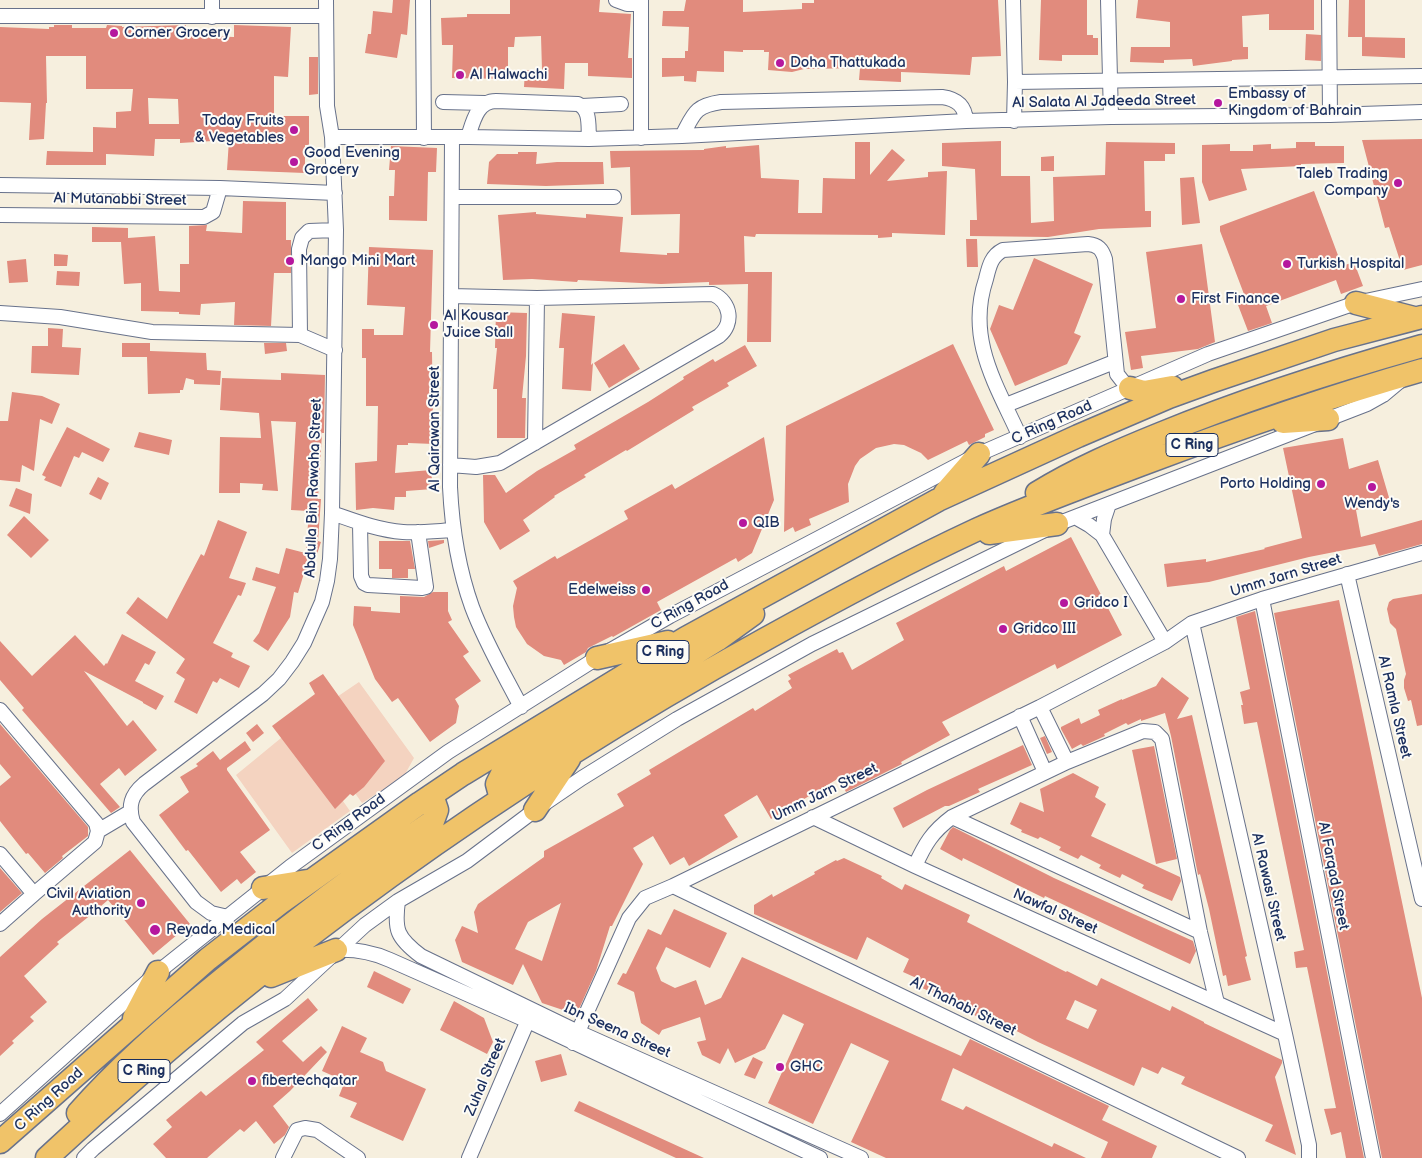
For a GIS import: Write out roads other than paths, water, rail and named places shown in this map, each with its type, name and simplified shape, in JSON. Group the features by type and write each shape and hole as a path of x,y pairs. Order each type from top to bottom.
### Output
{"highway":[{"path":"1356,303 1419,318"},
{"name":"C Ring Road","path":"0,1142 208,959 280,903 463,774 686,638 938,500 1078,436 1213,381 1334,340 1419,318"},
{"path":"971,533 1044,488 1118,451 1202,417 1343,368 1422,346"},
{"name":"C Ring","path":"47,1158 148,1068 244,987 332,918 500,799 574,751 692,680 893,570 971,533 1089,484 1250,424 1414,372"},
{"path":"1130,388 1144,392 1213,381"},
{"path":"1250,424 1328,419"},
{"path":"938,500 979,454"},
{"path":"971,533 1066,521"},
{"path":"500,799 496,784 503,772 725,635 807,571"},
{"path":"597,658 686,638"},
{"path":"535,810 574,751"},
{"path":"40,1158 99,1089 177,1016 316,903 433,820 437,810 432,795"},
{"path":"263,888 313,880"},
{"path":"244,987 336,950"},
{"path":"126,1031 158,972"},
{"path":"0,1150 20,1126"}],"street":[{"path":"212,0 212,17"},
{"name":"Abdulla Bin Rawaha Street","path":"130,812 131,801 136,791 263,694 292,662 308,636 322,602 328,581 332,514 336,230 332,137 327,106 326,0"},
{"path":"423,0 424,138"},
{"path":"616,0 627,4 641,2 641,138"},
{"path":"1013,0 1014,121"},
{"path":"1108,0 1110,117"},
{"path":"1330,0 1330,115"},
{"path":"0,16 326,16"},
{"name":"Al Salata Al Jadeeda Street","path":"1015,82 1422,76"},
{"path":"682,136 698,109 708,104 721,102 942,97 955,101 961,106 965,111 966,121"},
{"path":"443,102 573,102 582,106 621,104"},
{"path":"468,137 477,112 484,103"},
{"path":"582,106 588,115 589,139"},
{"path":"1416,112 1422,121"},
{"name":"Al Salata Al Jadeeda Street","path":"332,137 641,138 966,121 1416,112"},
{"name":"Al Qairawan Street","path":"452,138 450,465 454,530 460,565 472,607 494,656 521,707"},
{"name":"Al Mutanabbi Street","path":"0,185 220,188 335,193"},
{"name":"Al Mutanabbi Street","path":"0,215 204,217 213,212 220,188"},
{"path":"452,197 614,198"},
{"path":"300,335 300,249 302,238 309,231 336,230"},
{"path":"1020,437 985,358 979,328 981,297 985,282 994,257 1003,250 1088,244 1100,248 1105,259 1114,362 1117,374 1124,384 1130,388"},
{"name":"C Ring Road","path":"0,1114 158,972 290,867 448,752 597,658 741,578 979,454 1222,348 1356,303 1422,290"},
{"path":"450,465 476,467 500,463 719,336 724,332 729,319 724,301 713,294 537,298 451,296"},
{"path":"535,443 537,298"},
{"path":"0,313 60,317 152,332 300,335 335,350"},
{"path":"1006,405 1114,362"},
{"path":"84,1158 239,1027 285,999 365,925 398,901 467,861 535,810 582,778 677,719 804,649 1066,521 1367,404 1414,372"},
{"path":"1102,535 1104,519 1109,504"},
{"path":"332,514 360,524 392,531 454,530"},
{"path":"1066,521 1089,524 1102,535 1165,642"},
{"path":"360,524 361,576 364,584 368,585 426,587 418,532"},
{"name":"Umm Jarn Street","path":"576,1038 629,918 645,898 1040,707 1165,642 1192,624 1262,600 1422,553"},
{"name":"Al Ramla Street","path":"1347,574 1416,847 1422,899"},
{"name":"Al Farqad Street","path":"1262,600 1373,1158"},
{"name":"Al Rawasi Street","path":"1192,624 1285,1034 1309,1145 1309,1158"},
{"path":"1040,707 1067,762"},
{"path":"0,710 96,823 98,830 95,842 0,924"},
{"path":"1020,716 1045,772"},
{"path":"914,866 928,839 952,817 1045,772 1143,730 1155,732 1162,739 1200,932 1217,1003"},
{"path":"98,830 130,812 133,822 196,902 201,912 200,940"},
{"name":"Nawfal Street","path":"813,817 914,866 1285,1034"},
{"path":"952,817 1200,932"},
{"path":"0,854 34,894"},
{"name":"Al Thahabi Street","path":"673,886 1238,1158"},
{"name":"Ibn Seena Street","path":"398,901 396,926 400,937 421,956 530,1016 818,1158"},
{"path":"196,902 211,913 228,917"},
{"name":"Ibn Seena Street","path":"336,950 349,949 372,953 530,1016"},
{"name":"Zuhal Street","path":"469,1158 530,1016"},
{"name":"Ibn Seena Street","path":"576,1038 860,1158"},
{"path":"283,1158 297,1130 305,1128 317,1130 358,1158"},
{"path":"818,1158 824,1142"}],"place":[{"name":"Corner Grocery","path":"114,33"},
{"name":"Doha Thattukada","path":"780,63"},
{"name":"Al Halwachi","path":"460,75"},
{"name":"Embassy of Kingdom of Bahrain","path":"1218,103"},
{"name":"Today Fruits & Vegetables","path":"294,130"},
{"name":"Good Evening Grocery","path":"294,162"},
{"name":"Taleb Trading Company","path":"1398,183"},
{"name":"Mango Mini Mart","path":"290,261"},
{"name":"Turkish Hospital","path":"1287,264"},
{"name":"First Finance","path":"1181,299"},
{"name":"Al Kousar Juice Stall","path":"434,325"},
{"name":"Porto Holding","path":"1321,484"},
{"name":"Wendy's","path":"1372,487"},
{"name":"QIB","path":"743,523"},
{"name":"Edelweiss","path":"646,590"},
{"name":"Gridco I","path":"1064,603"},
{"name":"Gridco III","path":"1003,629"},
{"name":"Civil Aviation Authority","path":"141,903"},
{"name":"Reyada Medical","path":"155,930"},
{"name":"GHC","path":"780,1067"},
{"name":"fibertechqatar","path":"252,1081"}]}
